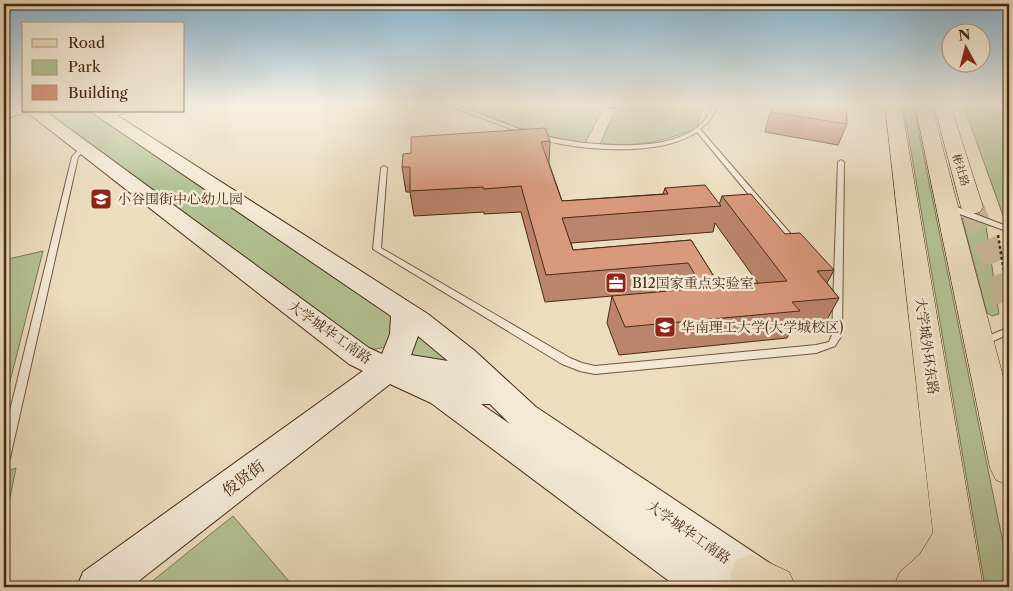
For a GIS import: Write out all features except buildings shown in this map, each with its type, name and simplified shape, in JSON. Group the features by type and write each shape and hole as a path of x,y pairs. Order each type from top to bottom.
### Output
{"main road":[{"name":"大学城华工南路","path":"61,132 359,356 442,394 710,587"},
{"name":"大学城华工南路","path":"138,132 404,311 466,359 524,417 765,583"},
{"name":"大学城外环东路","path":"897,132 954,529 960,587"},
{"path":"933,132 959,207 979,343 1009,468"},
{"name":"彬社路","path":"947,132 959,207"},
{"name":"俊贤街","path":"98,587 388,369 404,336 406,323 404,311"},
{"path":"388,369 409,366 441,369 455,375 524,417"},
{"path":"915,587 938,566 948,550 954,529"}],"lane":[{"path":"523,132 541,138 576,145 611,147 642,146 677,138 693,132"},
{"path":"698,132 799,249"},
{"path":"4,458 75,157 83,148"},
{"path":"384,168 377,249 580,367 595,370 828,346 834,341 837,335 835,291 841,162"},
{"path":"959,207 1009,230"},
{"path":"979,343 1009,330"}],"path":[{"path":"997,230 1009,301"}],"green space":[{"path":"67,132 122,132 389,313 395,321 389,346 377,349 363,349"},
{"path":"533,132 591,132 584,145"},
{"path":"606,132 687,132 639,144 600,144"},
{"path":"908,132 919,132 1009,572 1009,587 985,587"},
{"path":"973,132 1009,132 1009,224 1005,221"},
{"path":"962,218 986,226 999,314 992,316 987,313"},
{"path":"43,251 4,405 4,260"},
{"path":"414,330 459,363 408,356"},
{"path":"16,468 4,527 4,472"},
{"path":"233,516 294,587 145,587"}],"tunnel":[{"path":"972,207 1005,291"},
{"path":"1005,290 1009,300"}],"place":[{"name":"小谷围街中心幼儿园","path":"101,199"},
{"name":"B12国家重点实验室","path":"616,283"},
{"name":"华南理工大学(大学城校区)","path":"665,327"}]}
